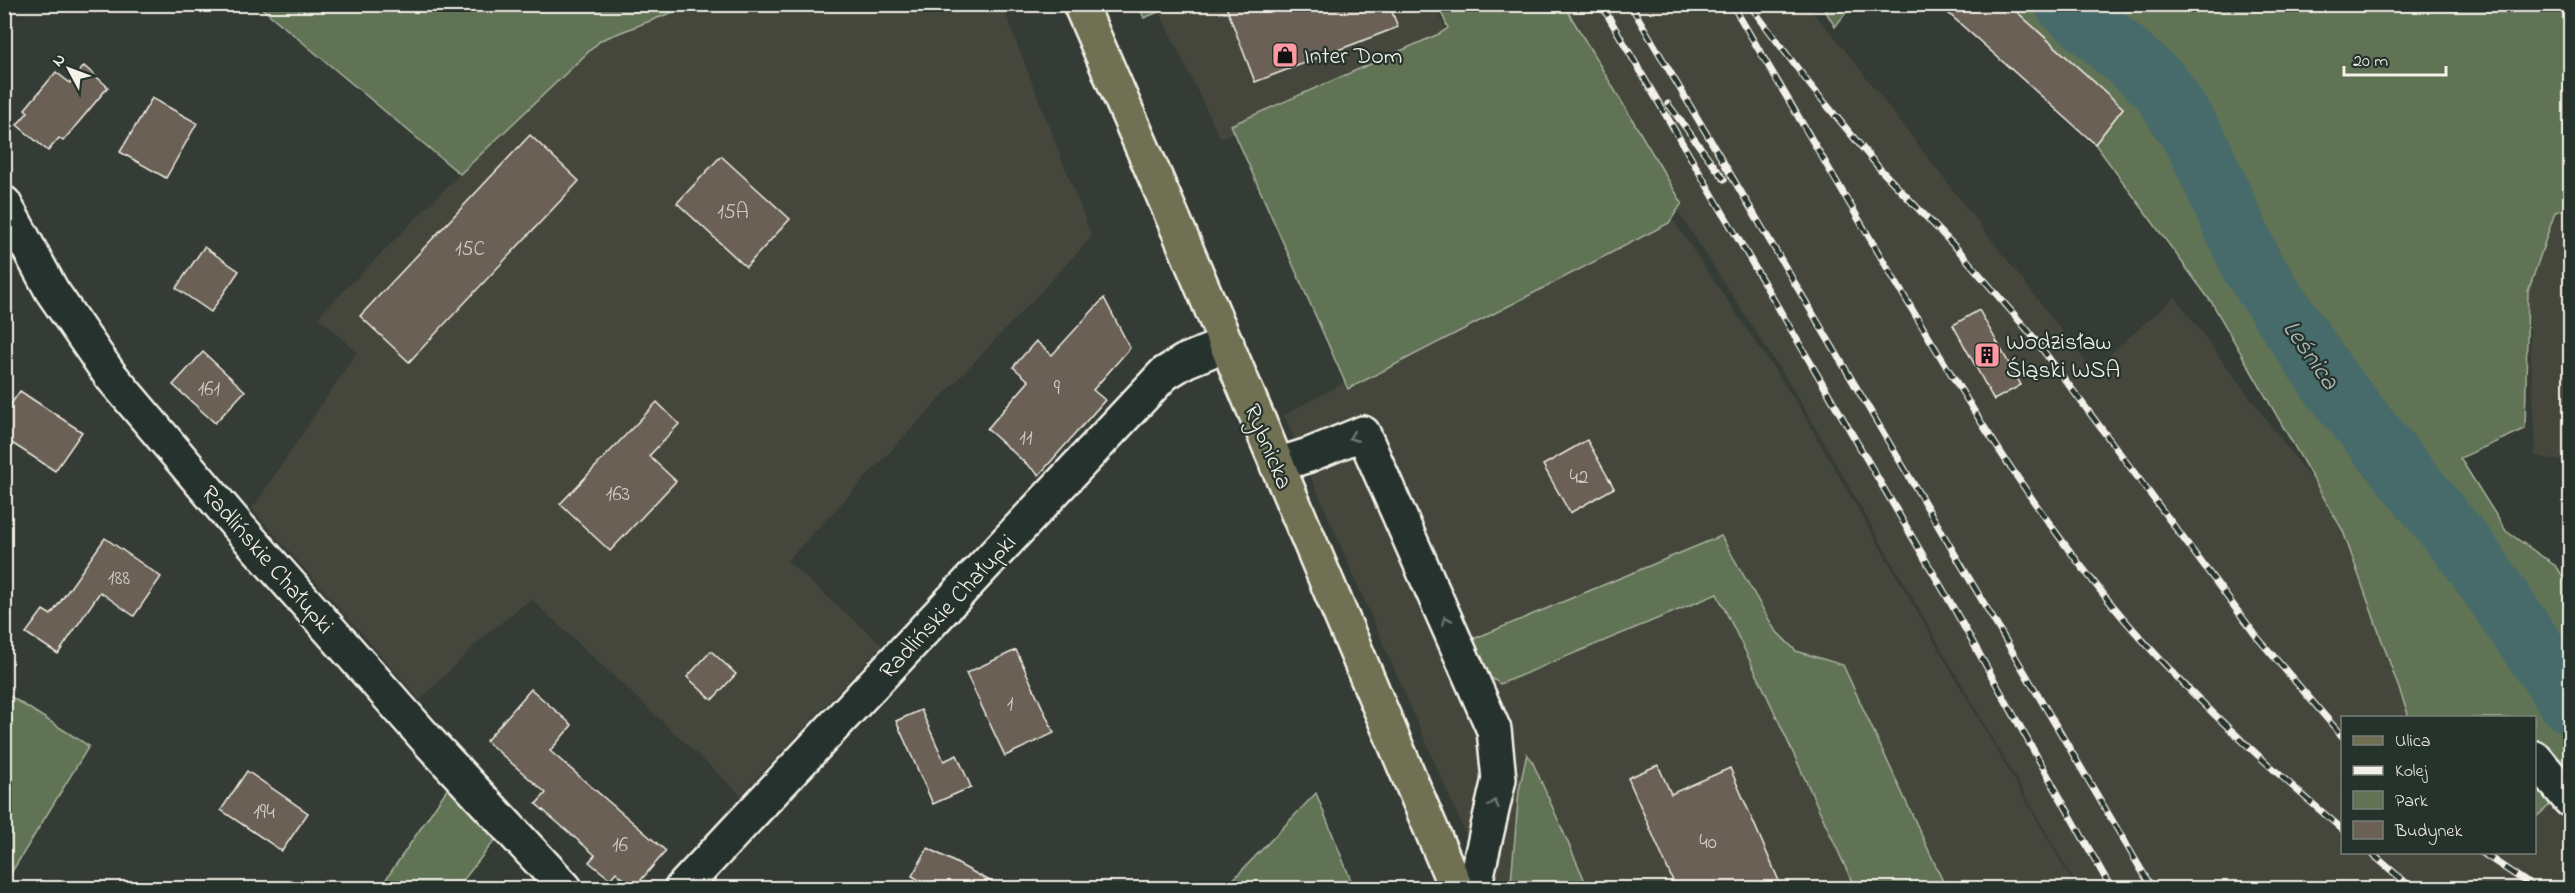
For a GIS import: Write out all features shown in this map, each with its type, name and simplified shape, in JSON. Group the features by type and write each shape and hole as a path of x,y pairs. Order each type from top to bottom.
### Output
{"main road":[{"name":"Rybnicka","path":"1080,4 1227,344 1456,888"}],"street":[{"name":"Radlińskie Chałupki","path":"4,203 52,291 110,375 237,525 431,744 565,888"},
{"name":"Radlińskie Chałupki","path":"682,888 1164,374 1185,361 1227,344"},
{"path":"1277,465 1363,433 1494,730 1499,779 1474,888"},
{"path":"2536,759 2571,800"}],"shaded area":[{"path":"1182,4 1434,5 1449,36 1220,138 1160,13"},
{"path":"691,5 1002,5 1092,237 787,561 882,645 741,795 531,599 483,637 420,700 252,509 357,352 318,317 460,174 601,40"},
{"path":"1551,5 1806,5 1834,36 2092,370 2175,297 2487,716 2341,716 2341,854 2536,854 2536,781 2558,811 2570,820 2570,888 2078,888 1798,397 1613,111"},
{"path":"2570,207 2570,463 2535,456 2528,292 2555,212"},
{"path":"1666,210 1797,403 2076,888 1489,888 1284,415"}],"green space":[{"path":"258,5 691,5 601,40 460,174"},
{"path":"1138,5 1175,5 1144,18"},
{"path":"1438,5 1564,5 1682,203 1669,223 1348,389 1231,125 1439,34 1448,28"},
{"path":"1822,5 1852,5 1835,27"},
{"path":"2008,5 2570,5 2570,207 2555,212 2528,292 2525,429 2460,458 2506,531 2557,567 2570,588 2570,787 2536,817 2536,716 2409,716 2343,531 2212,303 2095,144 2123,108"},
{"path":"1721,536 1775,630 1796,651 1843,665 1946,888 1855,888 1762,685 1717,594 1500,684 1490,677 1471,640"},
{"path":"5,693 89,746 5,883"},
{"path":"1527,754 1588,888 1514,888 1511,882 1519,790"},
{"path":"452,782 499,835 457,888 380,888"},
{"path":"1316,793 1354,888 1225,888"}],"building":[{"name":"Inter Dom","path":"1225,4 1389,4 1398,27 1255,82"},
{"path":"1938,4 2008,4 2123,108 2095,144"},
{"path":"84,66 108,87 63,141 59,138 48,151 17,125 28,112 25,109 56,72 70,83"},
{"path":"152,98 197,123 166,178 120,152"},
{"path":"530,135 579,181 409,362 360,316"},
{"path":"721,156 790,219 746,267 677,203"},
{"path":"204,247 239,271 211,312 176,288"},
{"path":"1104,298 1130,348 1093,390 1105,400 1039,475 987,429 1029,381 1013,367 1036,341 1052,355"},
{"name":"Wodzisław Śląski WSA","path":"1979,310 2021,385 1994,400 1953,325"},
{"path":"203,352 245,391 215,423 173,385"},
{"path":"20,391 82,432 55,471 4,438 4,414"},
{"path":"657,402 679,424 649,456 676,481 610,551 560,504"},
{"path":"1587,440 1614,488 1570,513 1543,465"},
{"path":"105,538 161,577 134,616 100,592 58,654 26,633 43,610 51,615"},
{"path":"1016,650 1054,733 1005,756 966,673"},
{"path":"711,651 736,674 712,700 687,677"},
{"path":"531,689 572,725 550,751 666,851 634,888 616,872 610,879 589,862 595,855 536,804 546,793 486,741"},
{"path":"921,710 944,761 957,755 971,787 933,804 896,721"},
{"path":"1658,765 1671,794 1730,768 1782,888 1676,888 1628,778"},
{"path":"247,771 308,813 282,851 221,810"},
{"path":"928,848 1003,888 934,888 912,876"}],"waterway":[{"name":"Leśnica","path":"2066,4 2160,85 2198,145 2252,266 2329,381 2469,554 2570,702"}],"railway":[{"path":"1601,4 1949,600 2111,888"},
{"path":"1630,4 2152,888"},
{"path":"1732,4 1961,390 2012,470 2067,547 2124,619 2182,682 2244,743 2341,828"},
{"path":"1749,4 1810,85 1880,169 1961,253 2030,333 2257,637 2341,735"},
{"path":"1668,104 1724,179"},
{"path":"2372,854 2412,888"},
{"path":"2484,854 2535,888"}],"place":[{"name":"Inter Dom","path":"1285,55"},
{"name":"Wodzisław Śląski WSA","path":"1987,355"}]}
